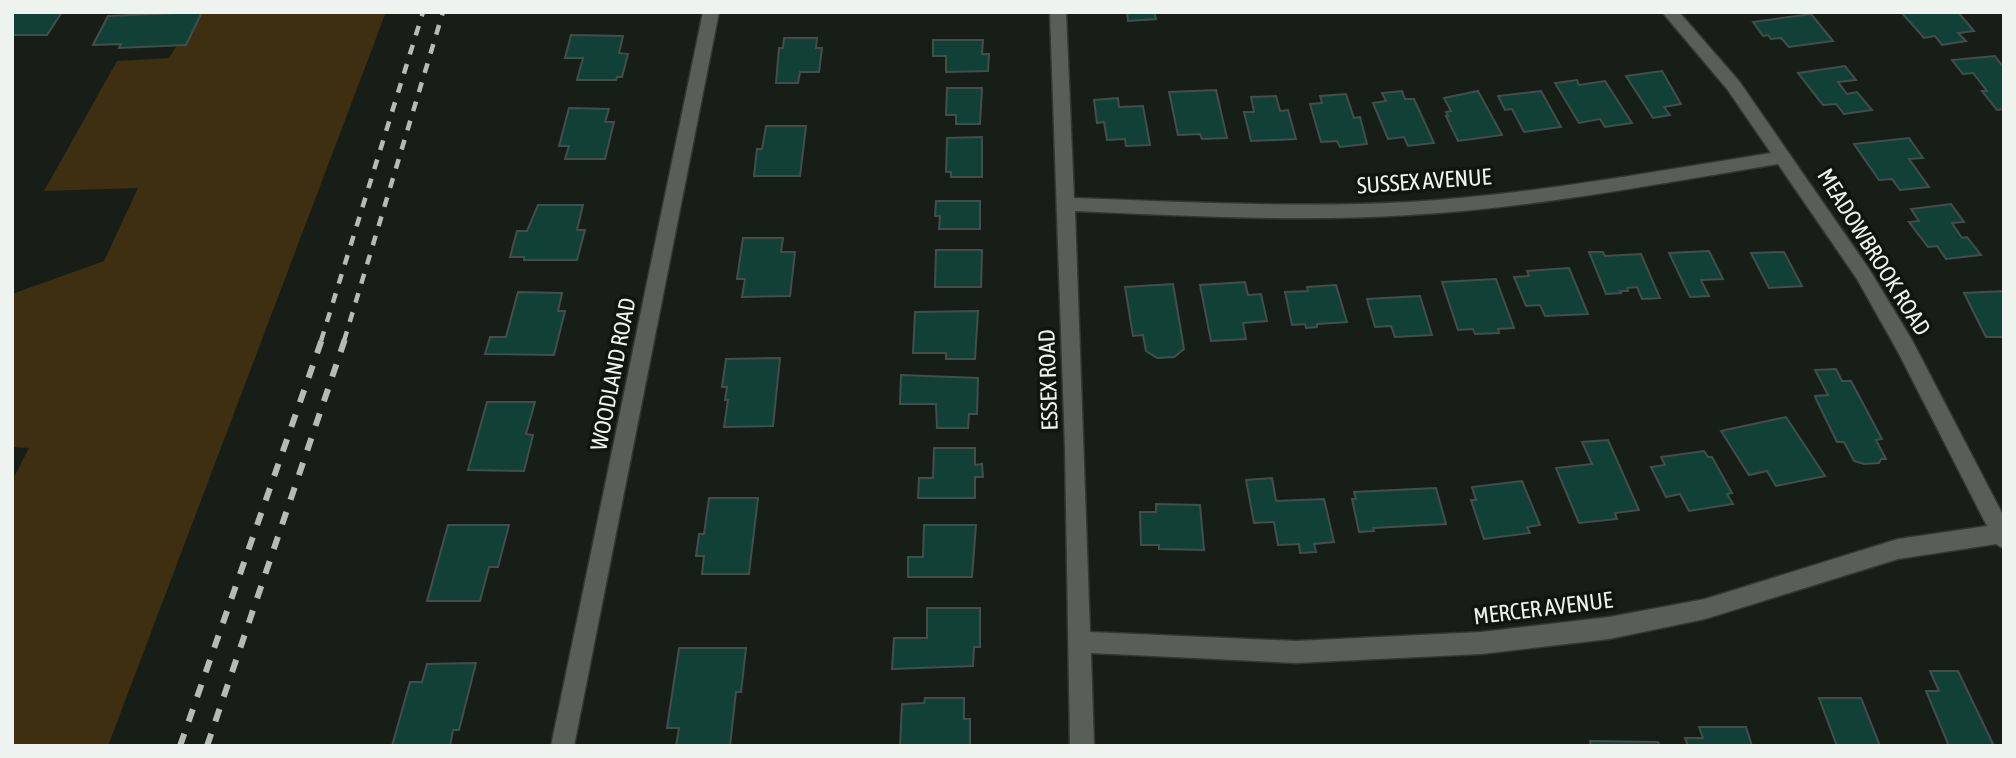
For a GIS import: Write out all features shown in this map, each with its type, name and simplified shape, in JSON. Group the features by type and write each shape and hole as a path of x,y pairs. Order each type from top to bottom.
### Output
{"street":[{"name":"WOODLAND ROAD","path":"562,746 711,12"},
{"name":"ESSEX ROAD","path":"1058,12 1075,449 1082,746"},
{"name":"MEADOWBROOK ROAD","path":"1670,12 1732,85 1841,240 1881,305 1969,466 2003,536"},
{"name":"SUSSEX AVENUE","path":"1065,204 1251,211 1457,205 1614,186 1784,157"},
{"name":"MERCER AVENUE","path":"1079,642 1296,653 1390,650 1494,642 1609,628 1705,609 1898,549 2003,536"}],"shaded area":[{"path":"198,12 386,12 108,746 12,746 12,481 29,448 12,447 12,294 104,261 138,188 44,191 117,61 169,58"}],"building":[{"path":"62,12 47,35 12,35 12,13"},
{"path":"202,12 186,45 119,48 121,44 93,45 108,16"},
{"path":"1127,12 1154,12 1156,19 1128,21"},
{"path":"1901,12 1958,12 1974,31 1958,33 1966,41 1942,45 1935,36 1924,38"},
{"path":"1811,14 1833,41 1789,47 1781,38 1763,36 1753,22"},
{"path":"571,35 623,36 619,53 628,54 622,77 617,77 616,80 577,80 583,58 565,58"},
{"path":"784,38 817,38 816,48 822,48 819,72 800,72 798,83 776,83 779,48 783,48"},
{"path":"933,40 983,40 982,54 989,54 988,71 946,72 946,56 933,56"},
{"path":"1995,56 2004,68 2004,109 1997,110 1982,91 1987,91 1973,73 1963,74 1952,60"},
{"path":"1845,66 1856,80 1838,82 1847,94 1857,92 1872,110 1844,114 1836,104 1823,105 1798,73"},
{"path":"1662,71 1681,104 1664,107 1670,115 1653,118 1626,76"},
{"path":"1577,80 1579,85 1605,81 1632,123 1605,127 1600,119 1579,123 1555,83"},
{"path":"947,88 982,88 980,124 956,124 956,115 946,115"},
{"path":"1216,90 1227,138 1202,139 1200,134 1178,135 1169,92"},
{"path":"1402,91 1405,99 1414,99 1434,143 1408,146 1404,137 1388,139 1373,103 1386,101 1382,93"},
{"path":"1478,91 1502,135 1458,141 1446,116 1446,112 1451,111 1444,98"},
{"path":"1541,91 1561,127 1524,132 1512,109 1505,110 1498,96"},
{"path":"1346,94 1354,118 1360,117 1367,144 1340,147 1337,141 1321,142 1310,104 1322,103 1320,96"},
{"path":"1276,96 1280,111 1288,110 1296,139 1251,141 1244,112 1254,112 1251,97"},
{"path":"1118,98 1119,107 1143,106 1150,145 1126,146 1125,139 1107,140 1104,122 1097,123 1094,100"},
{"path":"569,108 609,109 605,122 614,122 605,159 565,159 569,146 559,146"},
{"path":"766,126 806,126 800,176 754,176 757,149 762,149"},
{"path":"982,137 982,177 951,177 951,172 946,172 947,138"},
{"path":"1909,138 1923,158 1909,159 1929,187 1900,190 1892,179 1879,180 1854,144"},
{"path":"936,201 980,201 980,229 939,229 940,216 935,216"},
{"path":"1951,204 1964,222 1952,223 1962,238 1967,237 1981,255 1946,259 1937,246 1928,247 1909,222 1919,221 1911,209"},
{"path":"538,205 583,205 577,230 585,230 577,260 524,260 524,257 510,257 517,231 527,231"},
{"path":"743,238 783,238 781,252 795,252 790,296 742,297 745,279 737,279"},
{"path":"936,250 982,250 981,287 935,287"},
{"path":"1709,251 1723,279 1701,280 1709,296 1690,297 1669,253"},
{"path":"1589,252 1603,252 1605,256 1641,254 1660,298 1642,299 1637,287 1627,288 1628,291 1620,291 1621,293 1606,294"},
{"path":"1784,252 1802,286 1769,288 1751,253"},
{"path":"1569,268 1588,314 1545,316 1540,305 1526,306 1514,277 1529,276 1527,271"},
{"path":"1496,279 1514,328 1498,329 1499,333 1475,334 1473,329 1458,330 1442,282"},
{"path":"1245,282 1248,295 1261,294 1267,321 1243,323 1246,339 1211,341 1200,285"},
{"path":"1173,284 1184,349 1174,357 1157,358 1146,351 1143,335 1133,336 1125,287"},
{"path":"1336,285 1347,322 1317,324 1317,327 1306,328 1305,324 1292,325 1285,292 1308,291 1307,287"},
{"path":"2004,291 2004,337 1986,337 1964,293"},
{"path":"518,292 562,293 558,311 565,311 554,355 485,354 490,337 506,337"},
{"path":"1420,296 1432,335 1395,337 1391,326 1375,327 1367,299"},
{"path":"978,311 975,359 946,359 946,353 913,353 915,312"},
{"path":"780,358 773,426 724,427 728,400 725,400 727,387 722,387 726,359"},
{"path":"1836,369 1842,381 1851,381 1882,439 1876,440 1886,459 1881,459 1879,463 1864,464 1854,461 1844,442 1837,442 1817,401 1815,396 1828,395 1815,370"},
{"path":"901,375 978,378 977,414 969,414 968,428 937,428 936,404 900,404"},
{"path":"487,402 535,402 526,434 533,435 524,471 468,470"},
{"path":"1786,417 1825,476 1776,486 1767,471 1749,475 1721,431"},
{"path":"1608,440 1639,510 1615,513 1617,519 1579,523 1556,468 1592,464 1582,442"},
{"path":"934,448 975,448 975,465 982,464 983,477 975,477 975,498 918,498 919,478 933,478"},
{"path":"1704,451 1708,457 1712,457 1732,493 1727,494 1733,504 1689,511 1680,494 1666,497 1651,467 1665,465 1661,457"},
{"path":"1272,478 1276,501 1324,499 1334,542 1314,544 1316,552 1300,553 1299,544 1278,545 1274,522 1254,523 1246,480"},
{"path":"1522,481 1540,525 1527,527 1530,533 1484,539 1471,500 1476,500 1472,487"},
{"path":"1436,488 1446,524 1373,528 1374,531 1359,532 1352,499 1356,499 1354,492"},
{"path":"709,498 758,498 749,574 702,574 704,556 696,556 699,534 704,534"},
{"path":"1156,504 1200,505 1204,550 1159,549 1159,545 1141,545 1140,512 1156,512"},
{"path":"448,525 509,525 498,567 489,567 480,601 427,601"},
{"path":"924,525 976,525 972,577 908,577 908,557 923,557"},
{"path":"927,608 980,608 980,647 974,647 973,666 892,669 894,638 927,638"},
{"path":"679,648 746,648 741,692 736,692 730,746 676,746 679,728 667,728"},
{"path":"476,663 459,730 453,730 450,746 392,746 410,682 422,682 427,664"},
{"path":"1930,671 1958,671 1994,746 1949,746 1926,691 1939,691"},
{"path":"925,698 964,698 964,719 970,719 970,746 900,746 902,704 924,703"},
{"path":"1819,698 1861,698 1880,746 1837,746"},
{"path":"1699,727 1746,727 1752,746 1688,746 1685,738 1703,738"},
{"path":"1590,741 1658,742 1660,746 1591,746"}],"railway":[{"path":"321,341 423,12"},
{"path":"344,341 443,12"},
{"path":"180,746 322,339"},
{"path":"207,746 345,339"}]}
